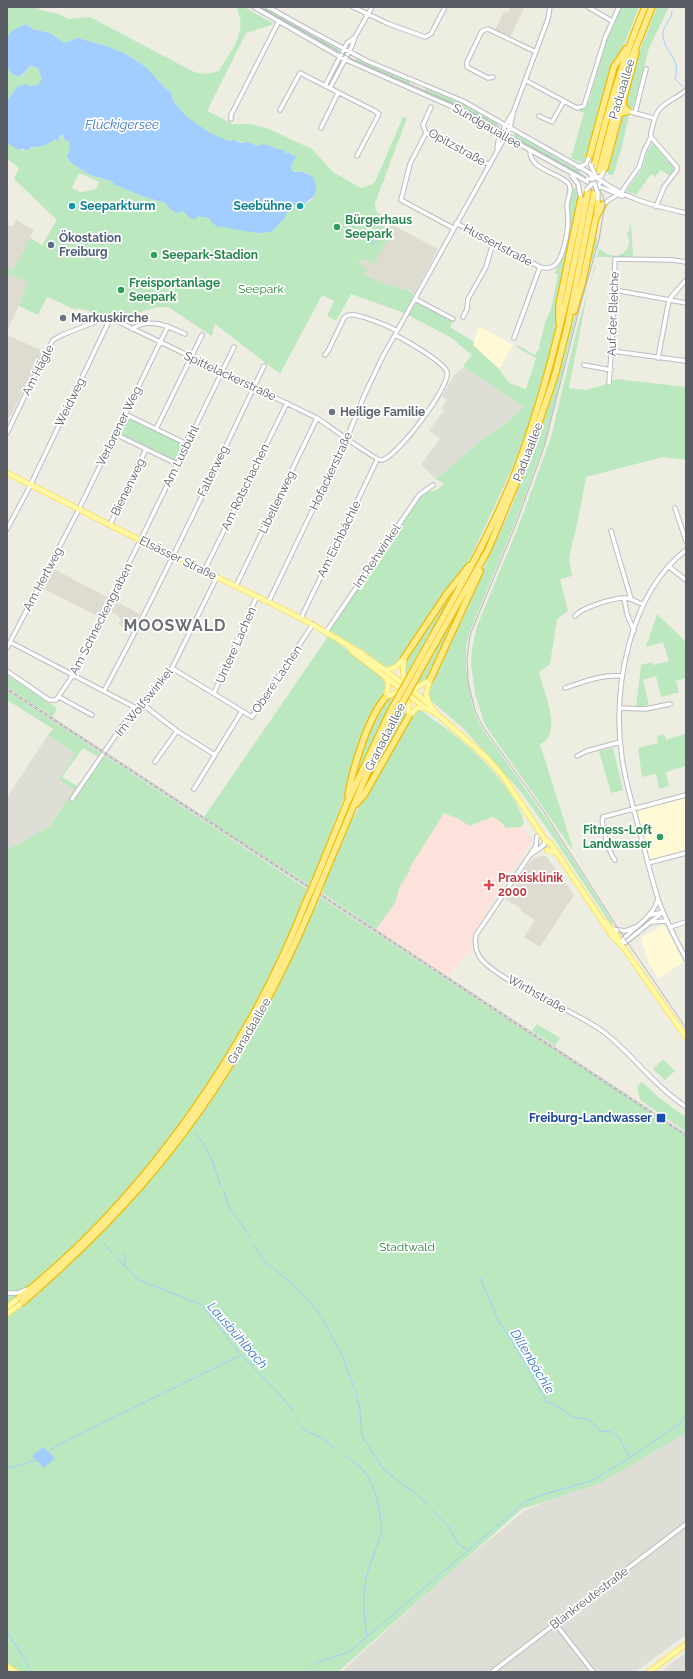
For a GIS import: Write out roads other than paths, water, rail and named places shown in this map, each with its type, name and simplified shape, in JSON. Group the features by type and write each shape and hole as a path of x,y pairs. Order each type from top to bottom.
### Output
{"highway":[{"name":"Paduaallee","path":"593,166 613,93 632,38 645,7"},
{"name":"Paduaallee","path":"598,181 616,106 636,44 652,7"},
{"path":"590,155 614,67 632,38"},
{"path":"598,181 635,60 636,44"},
{"path":"618,116 621,113 628,111 624,106 623,100"},
{"name":"Paduaallee","path":"405,688 421,664 488,550 519,477 540,421 555,374 568,324 595,196"},
{"name":"Paduaallee","path":"421,664 474,561 523,453 543,392 574,266 595,196"},
{"path":"568,324 581,289 597,214 595,196"},
{"path":"558,336 559,305 581,198"},
{"path":"430,680 488,550"},
{"path":"404,658 462,573 474,561"},
{"name":"Granadaallee","path":"21,1300 78,1253 139,1187 174,1144 229,1066 263,1009 290,955 309,904 316,879 347,803 390,712 405,688"},
{"name":"Granadaallee","path":"21,1300 78,1246 115,1208 154,1163 186,1120 224,1063 262,998 321,882 352,809 395,716 405,688"},
{"path":"347,803 350,783 370,722 375,711 386,697"},
{"path":"352,809 364,795 408,716"}],"main road":[{"name":"Elsässer Straße","path":"7,473 204,572 269,601 313,624 351,646 386,670 424,707 437,714"},
{"name":"Elsässer Straße","path":"348,645 353,652 387,678 430,705 437,714 471,743 502,775 553,852 560,858"},
{"path":"404,658 405,688"},
{"path":"386,670 396,667 404,658"},
{"path":"386,697 388,686 387,678"},
{"path":"386,697 405,688 430,680"},
{"path":"430,680 426,694 430,705"},
{"path":"408,702 408,716"},
{"path":"408,716 417,708 424,707"},
{"path":"536,827 537,836"},
{"name":"Elsässer Straße","path":"545,839 551,844 613,938 622,943"},
{"path":"547,850 553,852"},
{"name":"Elsässer Straße","path":"598,914 617,935 686,1037"},
{"name":"Granadaallee","path":"8,1304 21,1300"},
{"name":"Granadaallee","path":"7,1314 14,1310 21,1300"},
{"path":"649,1672 686,1644"},
{"path":"7,1666 16,1672"}],"street":[{"name":"Sundgauallee","path":"254,7 344,58 464,111 502,132 530,151 570,174 577,177 598,181"},
{"name":"Sundgauallee","path":"268,7 344,49 452,96 590,173 598,181 620,194 656,207 686,213"},
{"path":"353,7 388,24 425,37 431,34 444,7"},
{"path":"328,87 340,56 347,43 354,37 372,7"},
{"path":"513,113 524,80 548,19 550,7"},
{"path":"588,7 612,21"},
{"path":"524,80 577,108 580,108 585,104 605,38 619,7"},
{"path":"231,119 231,115 278,21"},
{"path":"493,77 488,78 467,67 467,62 484,29 488,29 536,52"},
{"path":"328,87 352,46 354,37"},
{"path":"635,113 646,70"},
{"path":"280,110 300,74 379,114 357,156"},
{"path":"570,174 578,184 581,198 595,196 609,200 620,194 639,167 644,151 651,137 654,118 662,105 678,97 685,91"},
{"path":"321,128 338,93"},
{"path":"539,116 552,122 564,101"},
{"name":"Opitzstraße","path":"431,107 423,125 426,132 490,165"},
{"path":"628,111 654,118"},
{"name":"Hofackerstraße","path":"497,150 505,125 513,113"},
{"name":"Hofackerstraße","path":"269,601 347,438 370,383 453,228 510,128 513,113"},
{"path":"426,132 410,164 401,200 453,228"},
{"path":"651,137 677,167 677,170 664,187 656,207"},
{"path":"514,338 540,267 545,269 553,267 557,264 562,254 568,225 567,205 570,190 567,183 534,162 530,156 530,151"},
{"path":"590,155 598,181 595,196"},
{"path":"578,167 586,164 590,155"},
{"path":"595,196 598,181"},
{"name":"Husserlstraße","path":"456,223 540,267"},
{"path":"463,317 467,309 468,300 486,267 493,243"},
{"name":"Auf der Bleiche","path":"609,382 611,370 615,290 615,259 662,259 686,262"},
{"path":"658,358 671,297 686,280"},
{"path":"615,290 686,303"},
{"path":"415,299 453,320"},
{"path":"325,355 344,318 352,314 387,326 443,367 447,372 447,377 436,397 416,427 388,458 377,460"},
{"name":"Spittelackerstraße","path":"110,319 132,328 317,418 377,460"},
{"name":"Am Hägle","path":"7,433 53,340 94,322 110,319"},
{"name":"Weidweg","path":"7,529 30,485 110,319"},
{"path":"132,328 140,324 151,323 168,326 185,334"},
{"name":"Verlorener Weg","path":"79,510 168,326"},
{"path":"156,429 202,335"},
{"name":"Am Lusbühl","path":"141,540 234,347"},
{"path":"612,351 686,361"},
{"name":"Auf der Bleiche","path":"584,365 611,370"},
{"name":"Falterweg","path":"104,691 134,636 264,366"},
{"name":"Am Rotschachen","path":"204,572 286,403"},
{"path":"125,414 187,444"},
{"name":"Libellenweg","path":"236,586 317,418"},
{"path":"115,434 177,464"},
{"name":"Bienenweg","path":"110,525 146,450"},
{"name":"Am Eichbächle","path":"302,618 377,460"},
{"name":"Im Rehwinkel","path":"326,632 419,495 433,485"},
{"path":"675,508 686,541"},
{"name":"Am Hertweg","path":"7,648 79,510"},
{"path":"611,531 631,599"},
{"name":"Am Schneckengraben","path":"7,671 50,700 56,700 72,675 141,540"},
{"path":"686,550 668,566 658,578 643,604 622,676 620,708 620,742 622,759 633,809 658,899 686,959"},
{"path":"668,566 686,580"},
{"name":"Im Wolfswinkel","path":"72,799 136,708 172,668 217,577"},
{"name":"Untere Lachen","path":"214,694 257,596"},
{"path":"624,598 627,614 634,631"},
{"path":"575,616 583,609 624,598 643,604"},
{"name":"Obere Lachen","path":"172,668 252,717 313,624"},
{"path":"10,642 136,708"},
{"path":"565,688 608,675 622,676"},
{"path":"59,697 92,715"},
{"path":"141,703 177,731 215,755"},
{"path":"620,708 646,709 670,704"},
{"path":"194,789 242,711"},
{"path":"155,762 177,731"},
{"path":"577,756 587,751 620,742"},
{"path":"615,860 610,852 602,819 603,817 686,795"},
{"name":"Wirthstraße","path":"536,846 537,836"},
{"path":"536,851 544,845 545,839"},
{"name":"Wirthstraße","path":"545,839 536,846 476,935 478,954 487,964 518,985 586,1021 606,1034 658,1084 686,1107"},
{"path":"536,851 547,850"},
{"name":"Wirthstraße","path":"530,855 536,851"},
{"path":"648,863 686,853"},
{"path":"622,943 635,927 650,915 658,899"},
{"path":"650,915 663,912"},
{"path":"622,943 663,912"},
{"path":"651,922 667,920"},
{"path":"670,927 686,922"},
{"path":"613,930 625,931 635,927"},
{"path":"7,1293 18,1293 32,1288"},
{"path":"8,1304 14,1310"},
{"name":"Blankreutestraße","path":"492,1672 686,1524"},
{"path":"555,1623 593,1672"}],"water":[{"name":"Flückigersee","path":"26,24 33,29 50,33 64,43 78,38 124,53 146,67 165,88 170,91 174,102 187,117 210,133 229,141 234,140 241,143 247,142 257,146 264,144 284,150 286,154 288,152 296,157 291,166 292,170 294,172 304,172 312,176 316,184 315,194 304,204 303,202 296,203 296,205 291,204 284,219 271,232 257,233 216,226 208,218 198,216 196,219 191,219 183,211 177,213 171,210 165,203 142,196 115,185 111,181 90,175 70,162 67,156 70,144 62,135 58,141 55,139 47,144 32,147 26,151 24,149 17,149 7,143 7,101 17,87 25,84 31,86 38,85 42,79 38,68 30,66 21,76 15,75 10,72 6,62 7,37 13,30"},
{"path":"43,1447 55,1458 44,1468 32,1456"}],"waterway":[{"path":"672,11 671,17 664,30 663,37 667,49 675,61 675,79 683,87"},
{"path":"370,218 368,228 372,235 372,245 382,237"},
{"path":"195,1132 200,1138 214,1165 221,1186"},
{"path":"224,1192 230,1209 251,1238"},
{"name":"Lausbühlbach","path":"104,1243 112,1253"},
{"path":"254,1245 264,1261 295,1286 319,1313 341,1353 355,1390"},
{"path":"125,1253 125,1266"},
{"name":"Lausbühlbach","path":"117,1258 137,1279 202,1305 239,1353 283,1398 294,1413"},
{"name":"Dillenbächle","path":"480,1278 499,1322 508,1334 547,1402 557,1406 573,1417 590,1420 600,1431 612,1432 619,1437 630,1458"},
{"path":"47,1453 58,1445 241,1355"},
{"path":"356,1394 360,1409 362,1436 384,1470 427,1504"},
{"path":"315,1663 349,1652 526,1501 591,1481 625,1461 679,1424 686,1416"},
{"name":"Lausbühlbach","path":"301,1426 303,1429 324,1439 335,1449"},
{"name":"Lausbühlbach","path":"343,1454 362,1469 368,1477 372,1485 380,1513 380,1538 369,1566 364,1595 367,1636"},
{"path":"7,1466 10,1468 36,1460"},
{"path":"432,1510 448,1526 458,1544 468,1550"},
{"path":"7,1632 24,1658 31,1672"}],"tram line":[{"path":"260,7 354,60 486,119 507,133 584,176 597,187 602,194 605,203 599,240 580,306 544,447 516,524 470,635 467,659 468,681 475,711 483,727 544,812 617,927 686,1028"}],"railway":[{"path":"7,689 307,886"},
{"path":"321,895 686,1135"}],"place":[{"name":"Seeparkturm","path":"72,206"},
{"name":"Seebühne","path":"300,206"},
{"name":"Bürgerhaus Seepark","path":"337,227"},
{"name":"Ökostation Freiburg","path":"51,245"},
{"name":"Seepark-Stadion","path":"154,255"},
{"name":"Freisportanlage Seepark","path":"121,290"},
{"name":"Markuskirche","path":"63,318"},
{"name":"Heilige Familie","path":"332,412"},
{"name":"Fitness-Loft Landwasser","path":"660,837"},
{"name":"Praxisklinik 2000","path":"489,885"},
{"name":"Freiburg-Landwasser","path":"661,1118"}],"district":[{"name":"MOOSWALD","path":"175,625"}],"park label":[{"name":"Seepark","path":"261,289"},
{"name":"Stadtwald","path":"407,1247"}]}
